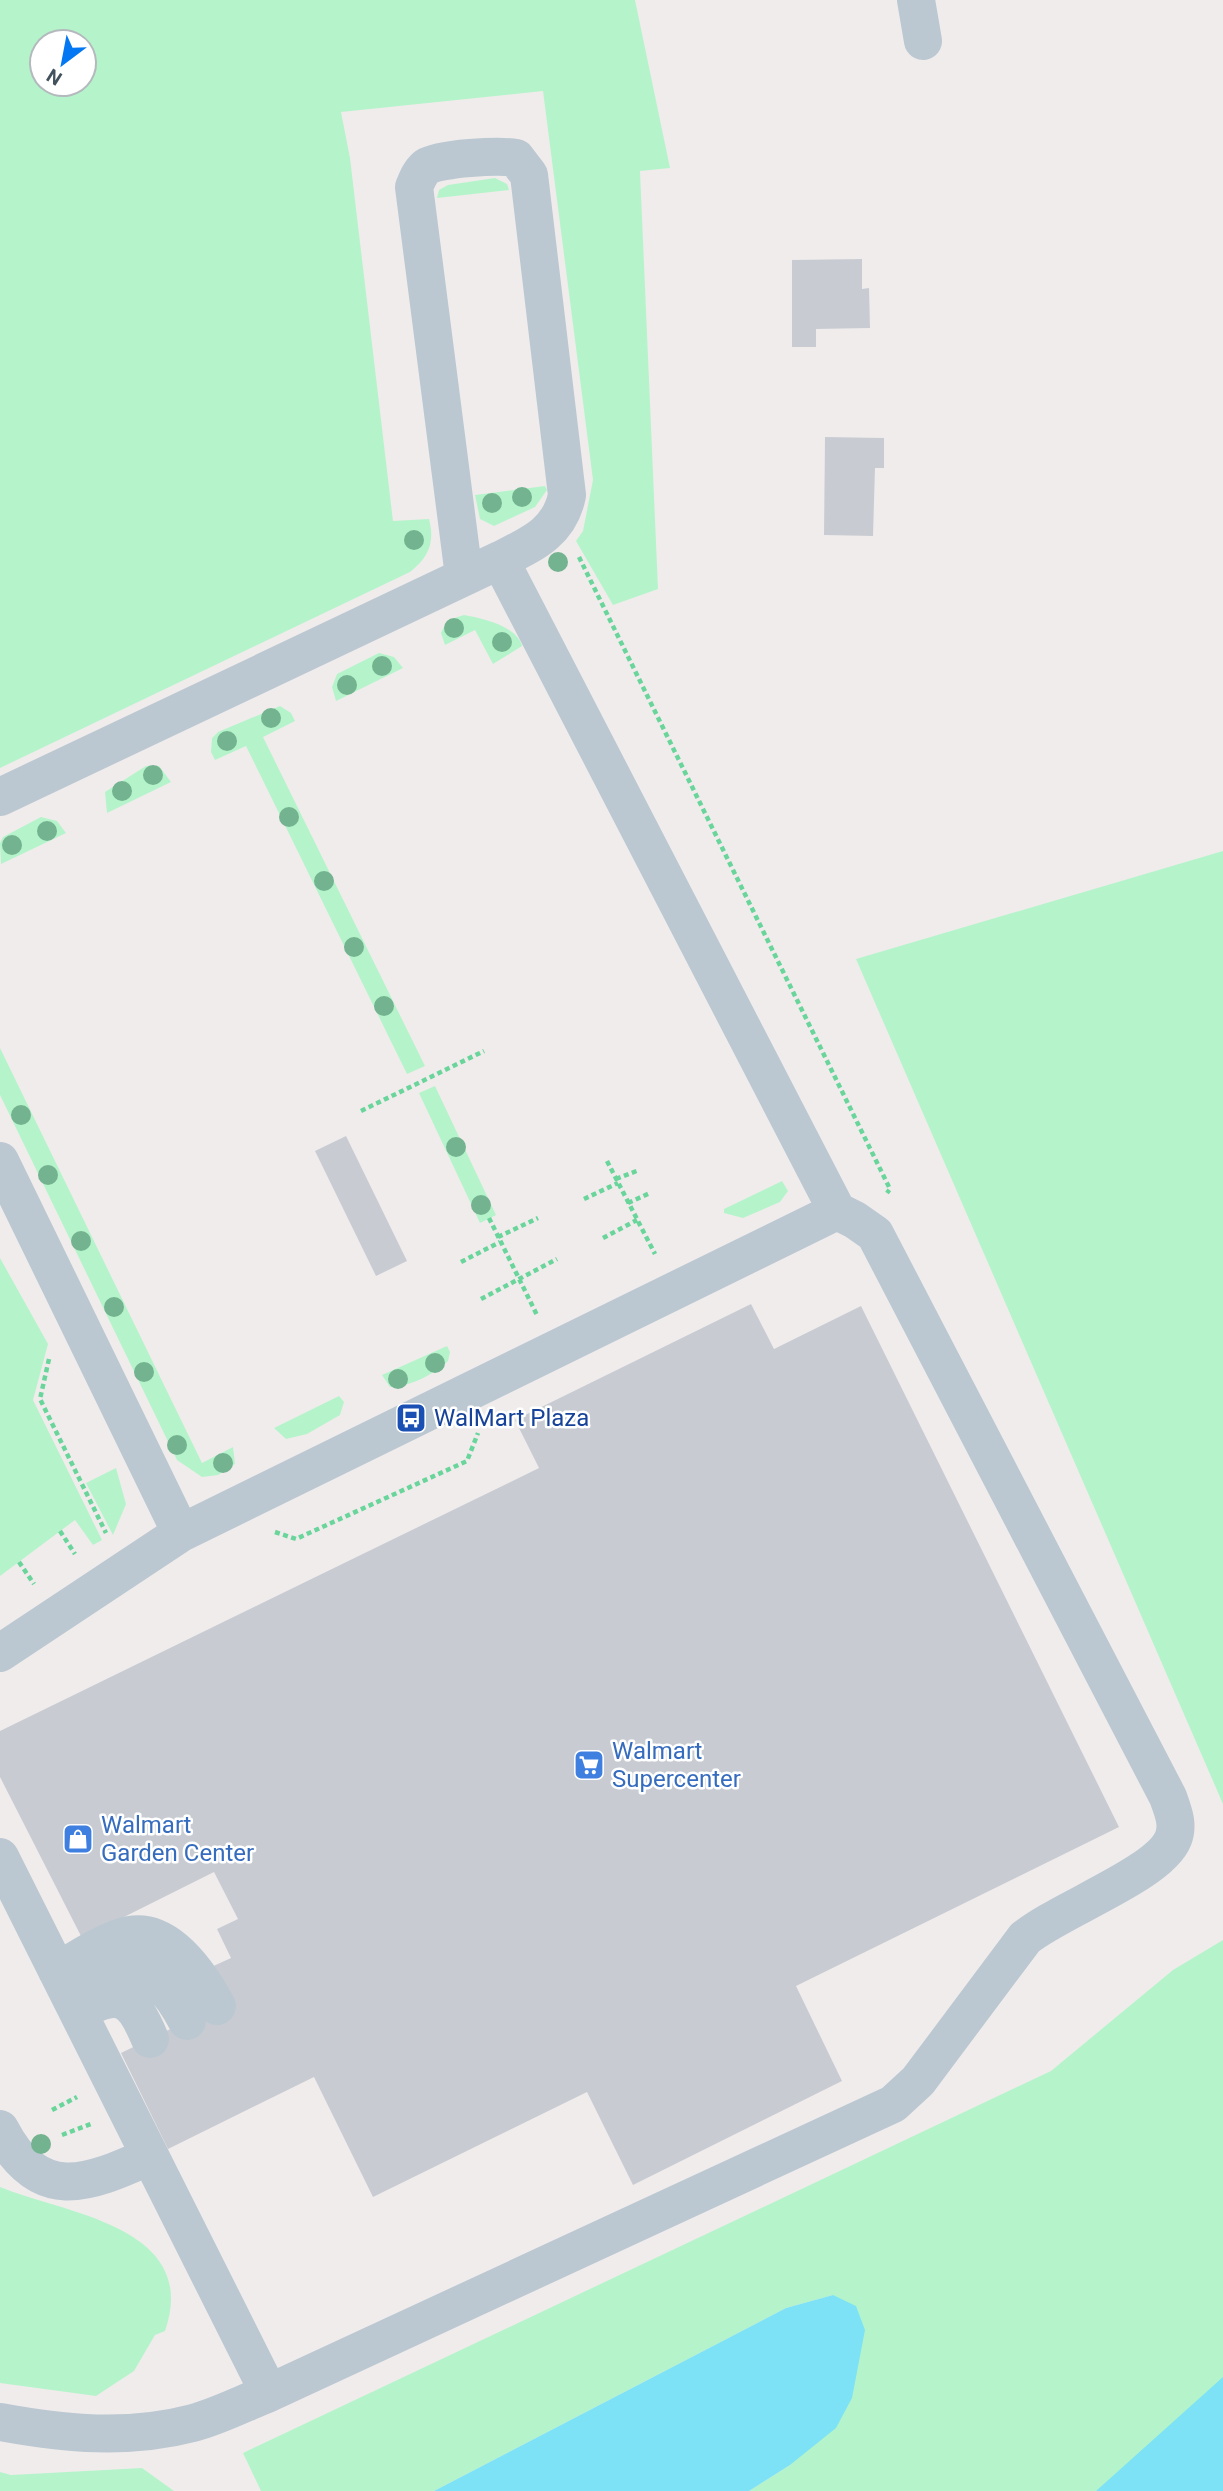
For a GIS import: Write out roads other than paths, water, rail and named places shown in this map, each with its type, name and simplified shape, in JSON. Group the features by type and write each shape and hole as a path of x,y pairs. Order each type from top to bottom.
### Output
{"street":[{"path":"916,0 923,41"},
{"path":"0,797 500,560 548,533 565,507 567,495 528,175 516,158 504,156 438,163 426,167 414,187 464,576"},
{"path":"0,2422 59,2432 113,2435 195,2423 269,2393 893,2104 918,2081 1025,1938 1043,1923 1152,1865 1173,1840 1176,1826 1168,1797 875,1234 837,1211 500,560"},
{"path":"0,1161 181,1533"},
{"path":"0,1653 181,1533 837,1211"},
{"path":"0,1857 269,2393"},
{"path":"67,1991 116,1940 140,1934 169,1948 193,1968 202,2014"},
{"path":"67,1991 123,2000 140,2014 150,2039"},
{"path":"0,2129 23,2164 66,2183 104,2177 150,2156"}],"water":[{"path":"833,2295 856,2306 865,2330 852,2398 836,2428 790,2465 749,2491 434,2491 786,2308"},
{"path":"1223,2377 1223,2491 1096,2491"}],"place":[{"name":"WalMart Plaza","path":"411,1418"},
{"name":"Walmart Supercenter","path":"589,1765"},
{"name":"Walmart Garden Center","path":"78,1839"}]}
